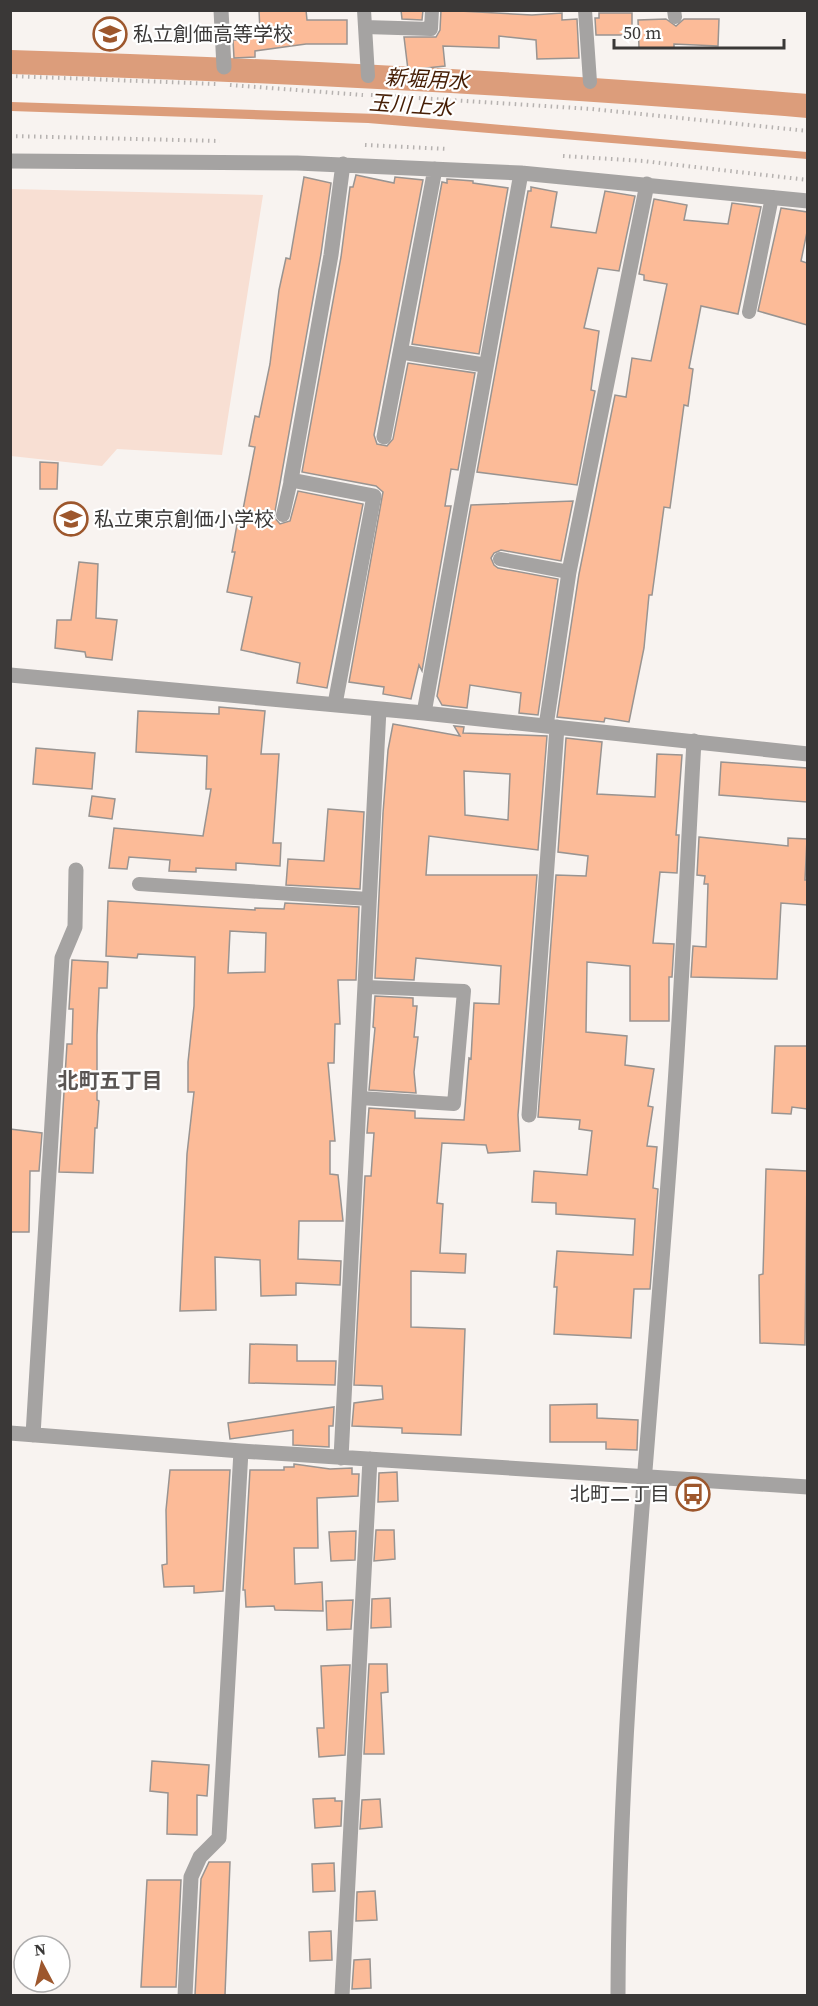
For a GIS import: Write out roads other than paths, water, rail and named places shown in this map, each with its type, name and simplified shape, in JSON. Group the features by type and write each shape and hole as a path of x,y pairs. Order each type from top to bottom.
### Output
{"street":[{"path":"221,10 224,67"},
{"path":"10,161 343,164 521,173 807,201"},
{"path":"335,704 375,496 291,480 331,255 343,164"},
{"path":"384,437 435,169"},
{"path":"424,713 484,364 521,173"},
{"path":"529,1115 552,727 569,572 646,184"},
{"path":"401,352 484,364"},
{"path":"10,675 335,704 807,754"},
{"path":"341,1458 379,709"},
{"path":"618,1995 623,1807 644,1476 673,1113 694,741"},
{"path":"33,1435 62,958 75,927 76,870"},
{"path":"10,1433 370,1460 807,1487"},
{"path":"185,1995 191,1878 200,1857 219,1838 241,1451"},
{"path":"342,1995 370,1460"}],"lane":[{"path":"364,10 368,76"},
{"path":"365,27 431,29 432,10"},
{"path":"585,10 590,82"},
{"path":"749,312 772,197"},
{"path":"282,515 291,480"},
{"path":"500,559 569,572"},
{"path":"139,884 369,899"},
{"path":"360,1098 453,1104 465,992 366,987"}],"waterway":[{"name":"新堀用水","path":"10,62 409,79 808,106"}],"place":[{"name":"私立創価高等学校","path":"110,34"},
{"name":"私立東京創価小学校","path":"71,519"},
{"name":"北町二丁目","path":"693,1494"}],"district":[{"name":"北町五丁目","path":"110,1080"}],"water label":[{"name":"玉川上水","path":"411,105"}]}
